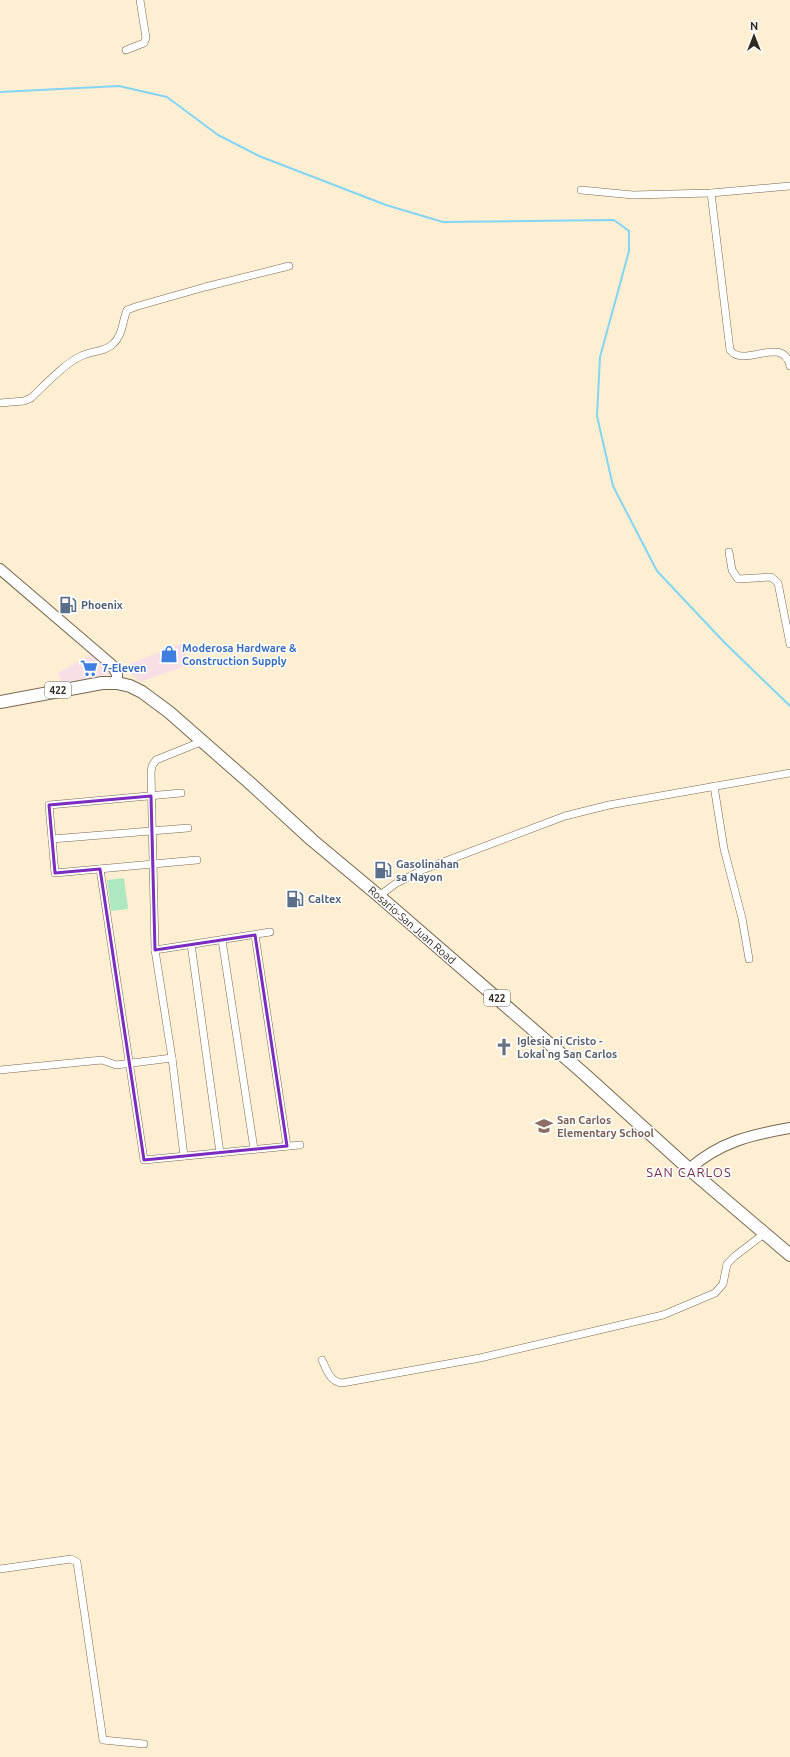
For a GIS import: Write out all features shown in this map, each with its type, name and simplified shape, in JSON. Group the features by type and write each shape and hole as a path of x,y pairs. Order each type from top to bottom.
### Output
{"main road":[{"path":"0,569 112,665 117,674 116,683"},
{"name":"Rosario-San Juan Road","path":"0,702 88,685 116,683 130,686 142,692 169,712 203,741 312,840 582,1072 689,1169 765,1232 790,1255"},
{"path":"689,1169 718,1148 755,1134 790,1128"}],"street":[{"path":"126,50 144,43 146,38 140,0"},
{"path":"581,190 633,195 711,193 790,186"},
{"path":"711,193 730,350 733,354 740,356 776,352 782,353 787,357 790,366"},
{"path":"0,403 24,401 31,398 72,362 82,356 103,350 112,345 121,333 127,310 205,287 290,266"},
{"path":"728,552 734,576 738,579 771,577 778,583 790,644"},
{"path":"184,1156 172,1058 155,950 151,796 152,766 156,760 203,741"},
{"path":"379,896 395,884 422,870 565,816 609,805 790,773"},
{"path":"714,786 724,850 742,918 749,959"},
{"path":"181,793 49,805 55,873 197,860"},
{"path":"52,839 188,828"},
{"path":"100,868 144,1160 300,1145"},
{"path":"155,950 270,932"},
{"path":"255,935 287,1146"},
{"path":"222,940 254,1149"},
{"path":"191,944 220,1152"},
{"path":"0,1070 102,1060 116,1065 172,1058"},
{"path":"322,1360 333,1380 336,1382 342,1382 480,1358 663,1315 716,1293 723,1284 727,1264 765,1232"},
{"path":"0,1569 71,1559 77,1562 103,1740 144,1744"}],"highlighted area":[{"path":"151,796 155,950 255,935 287,1146 144,1160 100,869 55,873 49,805"}],"shaded area":[{"name":"Moderosa Hardware & Construction Supply","path":"183,643 186,666 140,682 123,666"},
{"path":"92,654 113,674 62,683 58,673"}],"green space":[{"path":"124,878 128,909 111,911 107,880"}],"waterway":[{"path":"0,92 119,86 167,97 218,135 259,156 386,205 443,222 614,220 629,231 629,251 600,357 597,416 613,486 657,571 724,642 790,706"}],"place":[{"name":"Phoenix","path":"68,605"},
{"name":"Moderosa Hardware & Construction Supply","path":"169,654"},
{"name":"7-Eleven","path":"89,668"},
{"name":"Gasolinahan sa Nayon","path":"383,870"},
{"name":"Caltex","path":"295,899"},
{"name":"Iglesia ni Cristo - Lokal ng San Carlos","path":"504,1047"},
{"name":"San Carlos Elementary School","path":"544,1126"}],"district":[{"name":"SAN CARLOS","path":"689,1172"}]}
